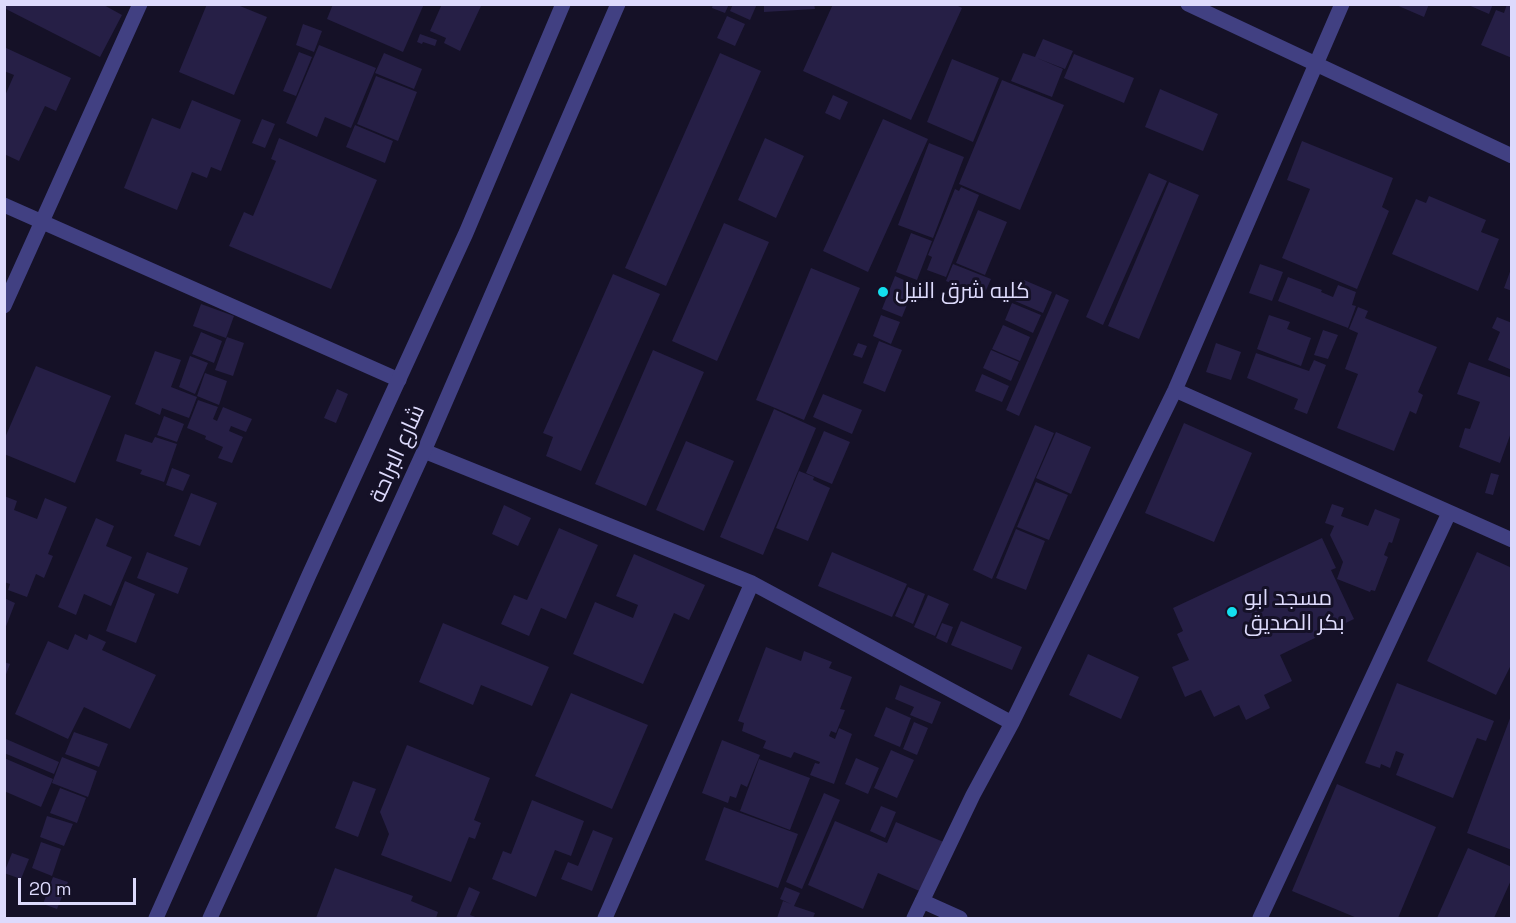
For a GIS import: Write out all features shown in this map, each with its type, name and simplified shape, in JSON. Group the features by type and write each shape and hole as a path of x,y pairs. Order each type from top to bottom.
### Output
{"street":[{"path":"4,306 140,4"},
{"name":"شارع البراحة","path":"156,918 309,575 466,233 563,4"},
{"name":"شارع البراحة","path":"210,918 424,452 618,4"},
{"path":"1188,4 1512,156"},
{"path":"914,918 1175,390 1342,4"},
{"path":"4,205 399,380"},
{"path":"1175,390 1512,540"},
{"path":"424,452 752,583 1012,723"},
{"path":"1260,918 1449,513"},
{"path":"605,918 752,583"},
{"path":"922,901 960,918"}],"building":[{"path":"4,4 102,4 122,15 100,57 4,8"},
{"path":"207,4 235,4 267,17 234,95 179,72"},
{"path":"333,4 424,4 403,52 327,19"},
{"path":"442,4 481,6 460,51 444,43 446,38 430,31"},
{"path":"713,4 729,4 725,13 712,8"},
{"path":"733,4 757,4 750,20 730,11"},
{"path":"764,4 814,4 815,9 764,12"},
{"path":"833,4 954,4 962,8 911,120 803,71"},
{"path":"1394,4 1429,4 1424,17"},
{"path":"1466,4 1493,4 1489,14"},
{"path":"1507,4 1512,4 1512,58 1481,45 1496,10 1504,13"},
{"path":"727,16 745,24 735,46 717,38"},
{"path":"303,24 322,31 314,52 296,45"},
{"path":"420,34 437,40 435,46 417,42"},
{"path":"1043,39 1073,51 1065,69 1037,58 1063,69 1052,97 1011,81 1023,53 1035,57"},
{"path":"319,45 376,68 351,128 325,117 317,137 286,123"},
{"path":"4,47 71,78 56,111 45,106 19,161 4,154 4,98 14,75 4,71"},
{"path":"299,52 312,57 296,96 283,91"},
{"path":"384,53 422,69 414,89 375,73"},
{"path":"720,53 761,71 666,286 625,268"},
{"path":"1074,54 1134,78 1124,103 1064,78"},
{"path":"952,59 999,78 973,142 927,122"},
{"path":"376,76 417,92 398,141 357,124"},
{"path":"1002,80 1064,105 1020,210 959,184"},
{"path":"1160,89 1218,114 1203,151 1145,127"},
{"path":"833,95 848,102 840,120 825,113"},
{"path":"192,100 241,120 221,171 211,167 207,178 192,172 177,210 124,188 152,118 180,129"},
{"path":"262,119 275,124 265,148 252,143"},
{"path":"883,119 928,139 868,272 823,251"},
{"path":"355,125 393,141 385,163 346,147"},
{"path":"279,138 377,180 331,289 229,246 244,212 253,216 276,161 271,159"},
{"path":"765,138 804,156 776,218 738,200"},
{"path":"1302,141 1393,178 1382,207 1389,211 1357,289 1282,258 1310,189 1287,180"},
{"path":"929,143 964,157 933,238 898,225"},
{"path":"1149,173 1167,181 1103,325 1086,317"},
{"path":"1169,182 1199,195 1139,339 1108,326"},
{"path":"961,187 979,195 946,277 927,270 932,257 928,255 955,189 959,191"},
{"path":"1429,196 1486,220 1481,232 1499,239 1478,291 1392,254 1416,199 1426,203"},
{"path":"978,210 1007,222 985,275 956,263"},
{"path":"724,223 769,242 717,361 672,341"},
{"path":"911,233 932,241 917,280 896,272"},
{"path":"953,264 991,279 983,297 946,281"},
{"path":"1260,264 1283,272 1272,301 1249,293"},
{"path":"811,268 860,288 804,420 756,400"},
{"path":"1512,269 1512,291 1504,288"},
{"path":"613,274 660,294 581,471 546,456 553,437 543,433"},
{"path":"895,276 915,285 902,317 882,309"},
{"path":"1288,277 1322,290 1321,292 1333,297 1338,285 1356,292 1352,305 1356,306 1348,328 1278,301"},
{"path":"1024,280 1052,292 1043,313 1015,301"},
{"path":"1056,294 1069,300 1019,416 1006,410"},
{"path":"1012,303 1041,315 1033,333 1005,320"},
{"path":"201,304 234,316 226,338 193,326"},
{"path":"1358,307 1368,311 1365,318 1437,347 1418,392 1423,395 1416,414 1410,411 1394,451 1337,428 1358,374 1345,369 1358,333 1349,329"},
{"path":"881,315 900,322 891,344 873,336"},
{"path":"1269,315 1290,322 1287,329 1311,338 1301,366 1257,349"},
{"path":"1497,317 1512,323 1512,370 1488,360 1500,332 1492,328"},
{"path":"1003,325 1030,337 1020,361 992,349"},
{"path":"1323,330 1338,335 1328,359 1314,355"},
{"path":"201,332 222,341 214,363 192,354"},
{"path":"227,337 244,343 233,376 215,370"},
{"path":"879,341 902,350 885,392 863,383"},
{"path":"858,343 867,346 862,358 853,355"},
{"path":"1216,343 1241,352 1231,380 1206,372"},
{"path":"653,350 704,372 646,506 595,484"},
{"path":"991,350 1019,362 1011,381 983,368"},
{"path":"155,351 181,360 171,387 197,397 189,418 162,408 160,415 135,404"},
{"path":"1256,353 1309,371 1314,360 1326,365 1307,414 1294,409 1298,399 1247,378"},
{"path":"190,356 208,363 195,394 179,387"},
{"path":"1469,362 1512,378 1512,430 1500,463 1459,447 1465,428 1470,429 1480,402 1457,394"},
{"path":"36,366 111,396 75,483 4,454 4,440"},
{"path":"205,373 227,381 219,405 197,396"},
{"path":"982,374 1009,386 1002,402 975,391"},
{"path":"337,389 348,394 336,423 324,418"},
{"path":"823,394 862,410 852,434 813,417"},
{"path":"198,400 218,407 213,419 217,421 223,407 252,419 246,432 231,426 229,431 243,437 232,463 218,458 223,447 187,428"},
{"path":"774,409 816,428 763,555 720,537"},
{"path":"164,416 184,424 177,442 157,435"},
{"path":"1184,423 1252,453 1214,542 1145,513"},
{"path":"1035,425 1054,433 992,579 973,570"},
{"path":"824,431 850,442 832,484 806,473"},
{"path":"1056,432 1091,447 1071,494 1036,478"},
{"path":"125,434 152,443 155,437 177,444 164,482 140,474 142,470 116,461"},
{"path":"686,441 734,461 704,531 656,510"},
{"path":"172,468 190,475 183,491 166,485"},
{"path":"799,471 814,477 813,480 830,488 808,541 776,528"},
{"path":"1491,473 1499,475 1493,495 1485,493"},
{"path":"1036,482 1068,495 1049,540 1017,527"},
{"path":"191,493 217,503 200,546 174,536"},
{"path":"4,496 17,501 14,510 37,519 45,498 67,507 48,554 53,556 44,578 36,574 27,597 8,590 10,584 4,582"},
{"path":"1332,504 1344,508 1341,516 1368,526 1375,509 1400,519 1392,543 1389,542 1384,555 1388,557 1375,591 1370,592 1337,579 1343,562 1330,535 1334,526 1325,523"},
{"path":"504,505 531,518 518,546 492,534"},
{"path":"96,518 114,526 106,546 132,557 111,606 84,594 76,615 58,607"},
{"path":"559,528 598,545 566,619 541,608 529,636 501,624 514,595 527,600"},
{"path":"1016,529 1045,541 1026,590 996,578"},
{"path":"1322,538 1336,568 1331,570 1354,619 1280,655 1292,681 1264,695 1270,708 1246,720 1239,705 1214,717 1201,690 1185,697 1172,667 1189,660 1177,634 1183,631 1173,608"},
{"path":"147,552 188,568 178,594 137,578"},
{"path":"832,552 907,584 892,617 818,586"},
{"path":"1477,552 1512,568 1512,663 1496,695 1427,661"},
{"path":"634,554 705,585 689,620 674,613 643,684 573,654 595,602 633,618 638,605 616,596"},
{"path":"125,581 155,594 136,643 106,631"},
{"path":"908,587 925,594 913,624 895,616"},
{"path":"928,595 949,604 935,636 914,627"},
{"path":"4,598 15,603 5,629 4,629"},
{"path":"961,621 1022,647 1012,670 951,645"},
{"path":"443,623 549,667 532,706 481,685 473,705 419,682"},
{"path":"942,623 953,627 947,643 936,638"},
{"path":"75,634 87,640 89,634 106,642 102,650 156,675 130,729 84,707 68,739 15,714 48,641 68,650"},
{"path":"766,647 801,661 804,651 832,662 829,668 852,677 840,709 845,710 836,733 831,731 829,736 835,739 839,728 852,734 834,784 810,775 815,763 820,762 794,752 791,758 763,748 766,741 742,731 744,723 738,721"},
{"path":"1088,654 1139,677 1121,719 1069,695"},
{"path":"4,662 10,664 5,677 4,677"},
{"path":"1397,683 1494,721 1486,741 1477,738 1453,798 1396,775 1404,754 1396,751 1390,768 1381,764 1380,768 1365,763"},
{"path":"900,685 941,702 932,724 910,715 914,707 895,699"},
{"path":"571,693 648,725 612,809 535,776"},
{"path":"886,707 911,718 900,747 874,736"},
{"path":"1512,713 1512,850 1467,833"},
{"path":"914,722 928,728 917,755 903,749"},
{"path":"74,732 108,744 99,767 65,754"},
{"path":"6,739 59,762 54,774 4,753"},
{"path":"722,740 760,755 747,787 741,784 736,798 730,796 728,803 702,793"},
{"path":"407,745 490,778 474,820 481,823 475,839 469,837 451,882 381,855 389,834 380,812"},
{"path":"891,750 914,760 897,798 874,788"},
{"path":"62,757 97,771 88,797 52,783"},
{"path":"4,758 53,779 41,807 4,791"},
{"path":"856,758 879,768 868,794 845,784"},
{"path":"759,759 810,778 790,830 740,811"},
{"path":"353,781 376,789 358,837 335,828"},
{"path":"1337,784 1436,827 1398,918 1357,918 1292,891"},
{"path":"60,788 86,798 77,823 50,813"},
{"path":"824,793 840,800 802,889 786,882"},
{"path":"532,800 584,821 571,856 555,850 536,897 492,879 503,851 511,854"},
{"path":"881,806 896,812 885,838 870,831"},
{"path":"724,807 798,834 778,888 705,860"},
{"path":"47,816 73,824 64,846 40,837"},
{"path":"835,821 887,843 896,822 946,843 924,893 878,873 863,909 808,885"},
{"path":"593,830 613,838 592,891 561,879 568,862 578,866"},
{"path":"41,842 61,849 52,876 32,868"},
{"path":"1468,848 1512,867 1512,878 1494,918 1437,918"},
{"path":"12,853 29,859 21,879 4,873"},
{"path":"335,868 413,896 411,901 438,912 436,918 316,918"},
{"path":"53,877 68,882 57,909 43,904"},
{"path":"469,887 480,892 470,915 478,918 456,918"},
{"path":"785,887 800,893 794,906 815,913 813,918 777,918 783,901 791,904 780,899"}],"place":[{"name":"كليه شرق النيل","path":"883,292"},
{"name":"مسجد ابو بكر الصديق","path":"1232,612"}]}
